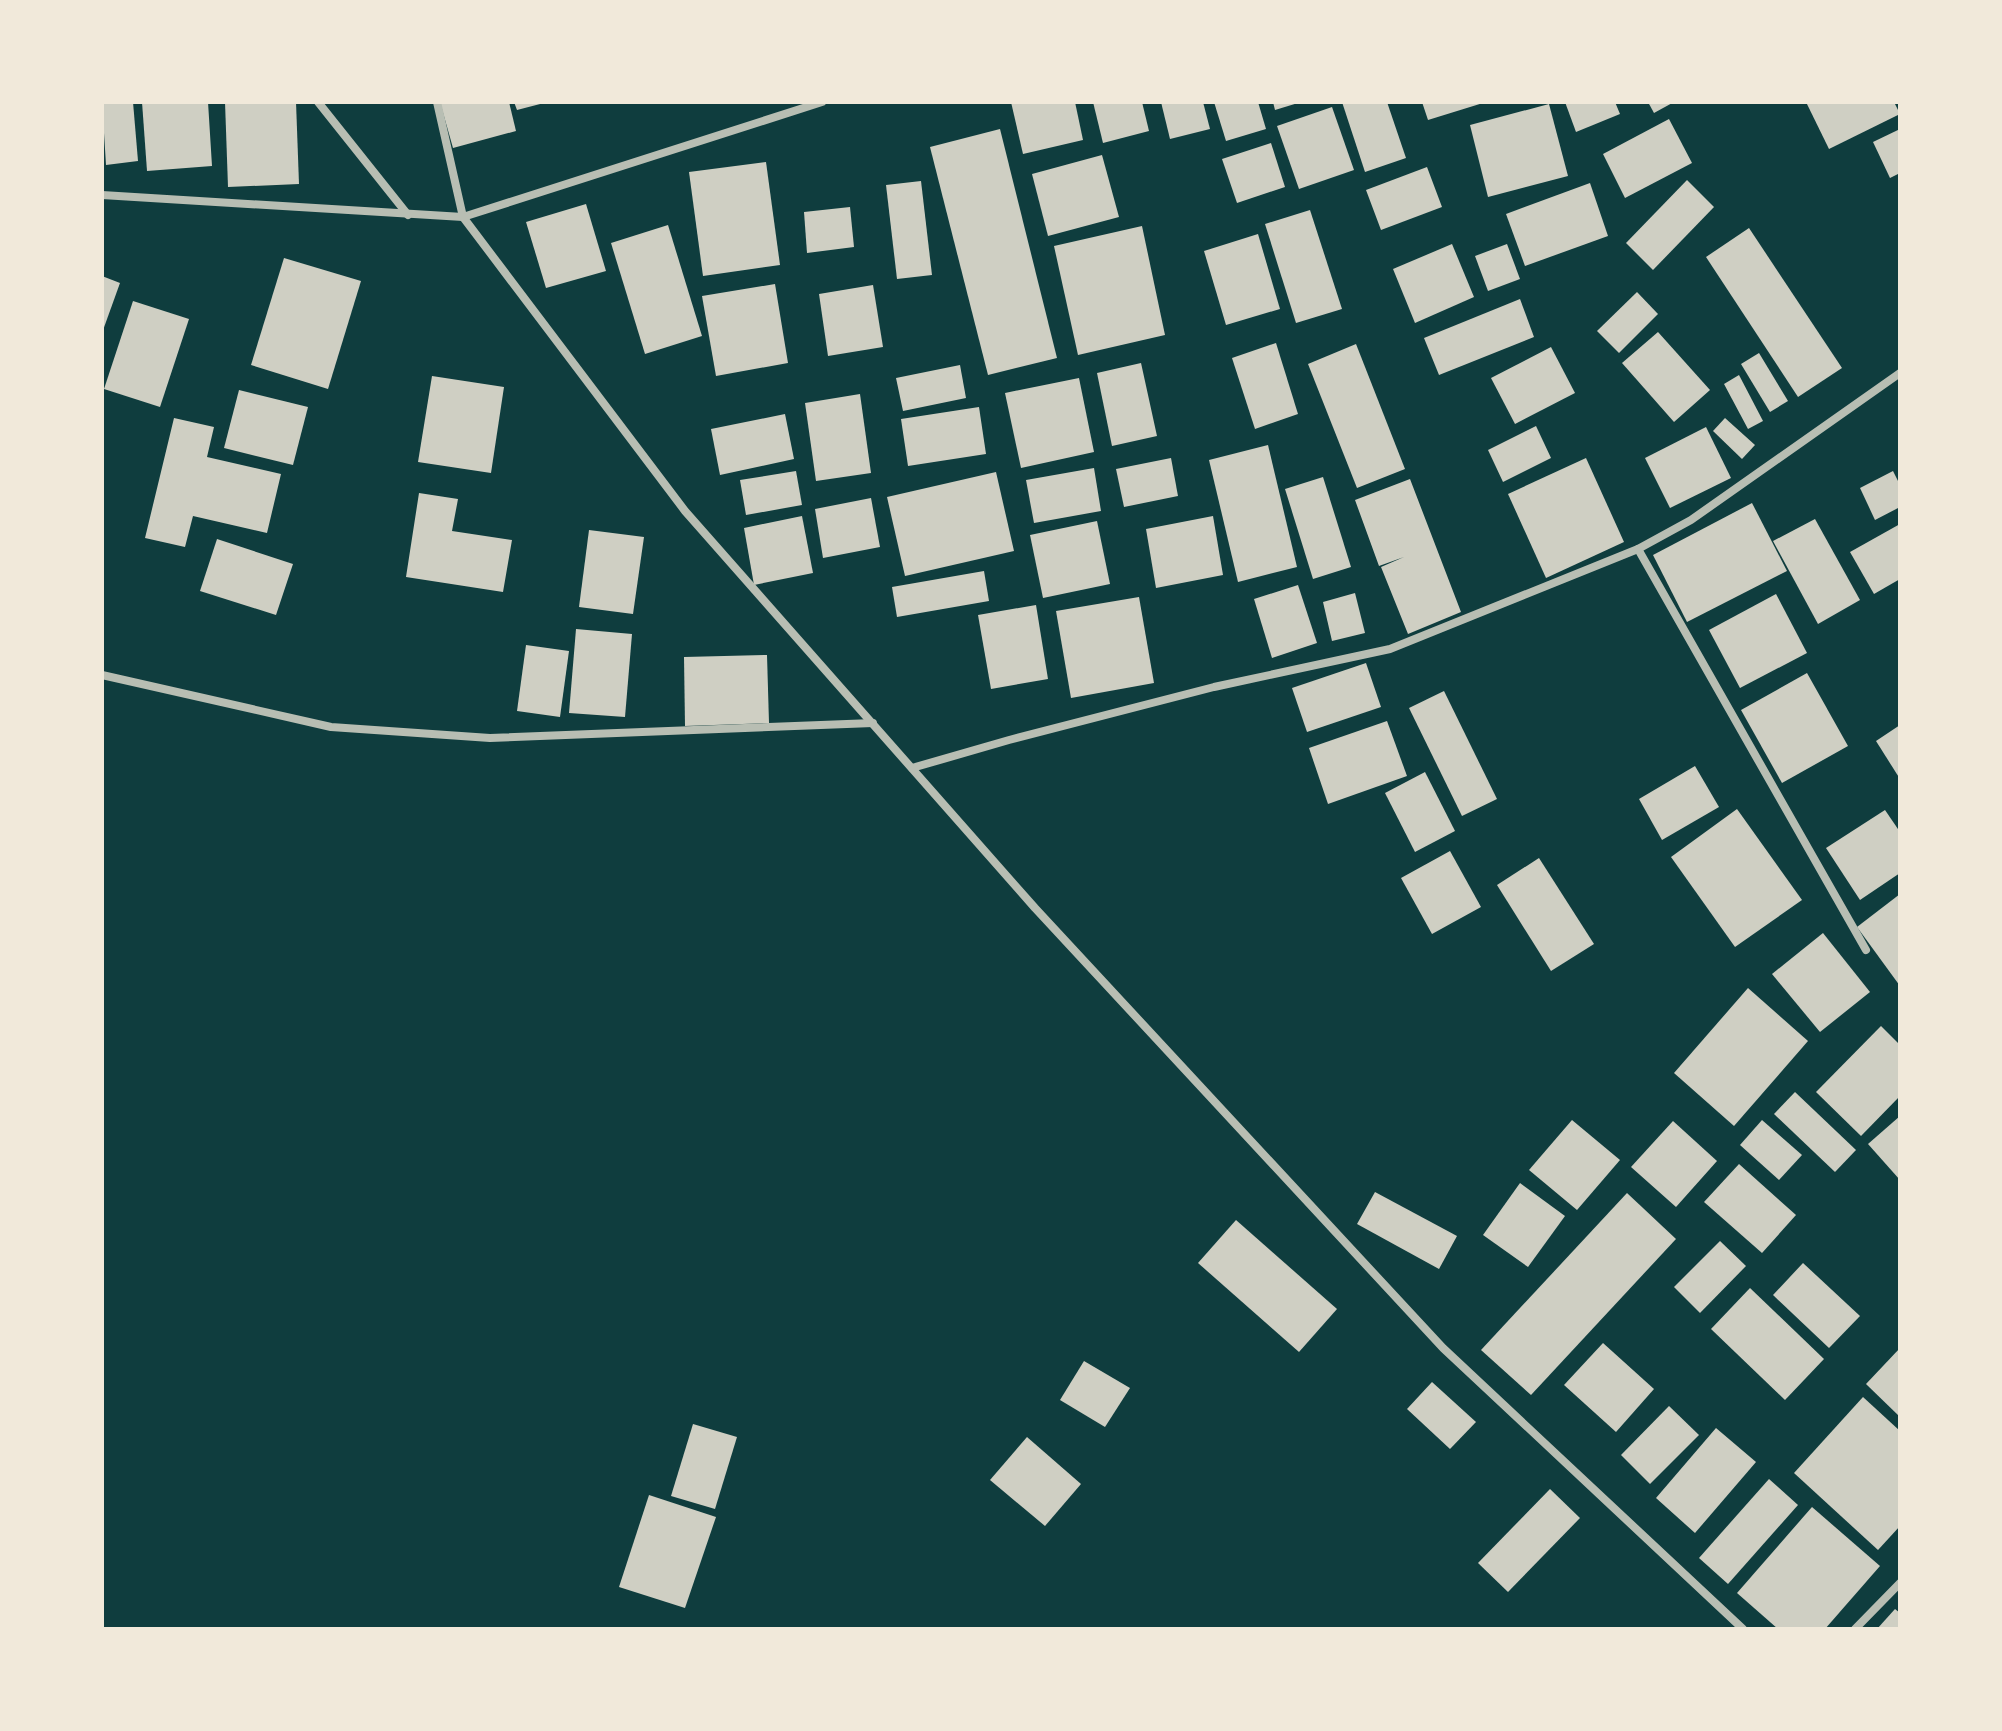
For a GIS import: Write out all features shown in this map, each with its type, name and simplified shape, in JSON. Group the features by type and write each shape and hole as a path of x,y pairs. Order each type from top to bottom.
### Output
{"street":[{"path":"318,102 408,215"},
{"path":"437,102 463,217 685,511 1035,908 1443,1348 1743,1629"},
{"path":"102,195 463,217 822,102"},
{"path":"912,768 1214,687 1390,649 1638,549 1691,520 1900,373"},
{"path":"1638,549 1866,950"},
{"path":"102,675 331,727 490,738 873,723"},
{"path":"1855,1629 1900,1583"}],"building":[{"path":"102,102 133,102 138,161 106,165"},
{"path":"142,102 208,102 212,166 147,171"},
{"path":"225,102 296,102 299,184 228,187"},
{"path":"440,102 509,102 516,131 453,148"},
{"path":"514,102 544,102 544,103 517,110"},
{"path":"1011,102 1075,102 1083,140 1023,154"},
{"path":"1093,102 1142,102 1149,131 1103,143"},
{"path":"1161,102 1203,102 1210,129 1170,139"},
{"path":"1214,102 1258,102 1266,129 1226,141"},
{"path":"1273,102 1298,102 1298,103 1275,110"},
{"path":"1342,102 1387,102 1406,158 1365,172"},
{"path":"1422,102 1483,102 1483,103 1428,120"},
{"path":"1565,102 1615,102 1620,114 1576,132"},
{"path":"1648,102 1674,102 1654,113"},
{"path":"1806,102 1894,102 1900,114 1829,149"},
{"path":"1549,104 1568,176 1488,197 1470,125"},
{"path":"1332,107 1354,170 1299,189 1277,126"},
{"path":"1669,119 1692,163 1625,198 1603,154"},
{"path":"1000,129 1057,358 988,375 930,147"},
{"path":"1900,129 1900,173 1890,178 1873,142"},
{"path":"1271,143 1285,187 1237,203 1222,159"},
{"path":"1102,155 1119,217 1048,236 1032,174"},
{"path":"766,162 780,265 703,276 689,172"},
{"path":"1427,167 1442,207 1381,230 1366,190"},
{"path":"1687,180 1714,207 1653,270 1626,243"},
{"path":"921,181 932,275 897,279 886,185"},
{"path":"1590,183 1608,236 1525,266 1506,214"},
{"path":"586,204 606,271 546,288 526,222"},
{"path":"850,207 854,247 807,253 804,212"},
{"path":"1310,210 1342,309 1296,323 1265,224"},
{"path":"668,225 702,336 645,354 611,243"},
{"path":"1142,226 1165,335 1078,355 1054,246"},
{"path":"1749,228 1842,368 1798,397 1706,257"},
{"path":"1258,234 1280,309 1226,325 1204,251"},
{"path":"1452,244 1474,297 1415,323 1393,269"},
{"path":"1507,244 1520,279 1488,291 1475,256"},
{"path":"284,258 361,281 328,389 251,365"},
{"path":"102,276 120,283 102,333"},
{"path":"775,284 788,363 716,376 702,296"},
{"path":"873,285 883,347 828,356 819,294"},
{"path":"1637,292 1658,314 1619,353 1597,331"},
{"path":"1520,299 1534,337 1439,375 1424,338"},
{"path":"133,301 189,319 160,407 104,389"},
{"path":"1658,332 1710,390 1674,422 1622,363"},
{"path":"1276,343 1298,414 1255,429 1232,358"},
{"path":"1356,344 1405,469 1357,488 1308,364"},
{"path":"1551,347 1575,393 1515,424 1491,378"},
{"path":"1759,353 1788,401 1770,412 1741,364"},
{"path":"1141,363 1157,436 1112,446 1097,373"},
{"path":"960,365 966,398 903,411 896,378"},
{"path":"1739,375 1763,421 1748,429 1724,384"},
{"path":"432,376 504,387 491,473 418,462"},
{"path":"1079,378 1094,452 1021,468 1005,393"},
{"path":"239,390 308,407 293,465 224,448"},
{"path":"860,394 871,473 816,481 805,403"},
{"path":"979,407 986,454 908,466 901,419"},
{"path":"785,414 794,459 720,475 711,429"},
{"path":"174,418 214,427 207,457 281,474 267,533 193,516 185,547 145,538"},
{"path":"1725,418 1755,445 1742,459 1713,431"},
{"path":"1536,426 1551,458 1503,482 1488,450"},
{"path":"1706,427 1731,478 1670,508 1645,458"},
{"path":"1268,445 1297,567 1238,582 1209,460"},
{"path":"1171,458 1178,496 1124,507 1116,469"},
{"path":"1586,458 1624,542 1546,578 1508,494"},
{"path":"1094,468 1101,511 1034,523 1026,480"},
{"path":"796,471 802,505 746,515 740,480"},
{"path":"1893,471 1900,485 1900,507 1875,520 1860,488"},
{"path":"996,472 1014,551 905,576 887,497"},
{"path":"1323,477 1351,567 1313,579 1285,489"},
{"path":"1410,479 1461,612 1408,634 1381,567 1404,557 1379,566 1355,500"},
{"path":"419,493 458,499 452,531 512,540 503,592 406,577"},
{"path":"871,498 880,547 823,558 815,509"},
{"path":"1752,503 1787,571 1687,622 1653,555"},
{"path":"802,516 813,573 754,585 744,528"},
{"path":"1213,516 1223,575 1156,588 1146,529"},
{"path":"1815,519 1860,600 1818,624 1773,541"},
{"path":"1097,521 1110,584 1043,598 1030,535"},
{"path":"1900,524 1900,579 1874,594 1850,552"},
{"path":"589,530 644,537 633,614 579,607"},
{"path":"217,539 293,564 276,615 200,591"},
{"path":"984,571 989,601 897,617 892,587"},
{"path":"1298,585 1317,643 1272,658 1254,599"},
{"path":"1355,593 1365,633 1332,641 1323,602"},
{"path":"1776,594 1807,653 1740,688 1709,630"},
{"path":"1139,597 1154,683 1071,698 1056,611"},
{"path":"1036,605 1048,679 991,689 978,615"},
{"path":"576,629 632,634 625,717 569,713"},
{"path":"526,645 569,651 560,717 517,711"},
{"path":"767,655 769,723 685,726 684,657"},
{"path":"1366,663 1381,707 1307,732 1292,688"},
{"path":"1807,673 1848,746 1782,783 1741,710"},
{"path":"1444,691 1497,799 1462,816 1409,708"},
{"path":"1387,721 1407,776 1328,804 1309,748"},
{"path":"1900,725 1900,779 1876,741"},
{"path":"1695,766 1719,807 1662,840 1639,799"},
{"path":"1425,772 1455,831 1415,852 1385,793"},
{"path":"1737,809 1802,900 1735,947 1671,857"},
{"path":"1885,810 1900,832 1900,873 1860,900 1826,848"},
{"path":"1450,851 1481,907 1432,934 1401,878"},
{"path":"1539,858 1594,944 1551,971 1497,885"},
{"path":"1900,894 1900,986 1857,927"},
{"path":"1823,933 1870,992 1820,1032 1772,974"},
{"path":"1748,988 1808,1041 1734,1126 1674,1073"},
{"path":"1881,1026 1900,1045 1900,1096 1861,1136 1816,1092"},
{"path":"1795,1092 1856,1150 1835,1172 1774,1114"},
{"path":"1900,1116 1900,1180 1868,1144"},
{"path":"1572,1120 1620,1160 1577,1210 1529,1170"},
{"path":"1762,1120 1802,1155 1779,1180 1740,1145"},
{"path":"1673,1121 1717,1161 1676,1207 1631,1167"},
{"path":"1739,1164 1796,1215 1762,1253 1704,1202"},
{"path":"1520,1183 1565,1216 1528,1267 1483,1235"},
{"path":"1375,1192 1457,1236 1439,1269 1357,1224"},
{"path":"1627,1193 1676,1239 1531,1395 1481,1350"},
{"path":"1236,1220 1337,1309 1299,1352 1198,1263"},
{"path":"1720,1241 1746,1266 1700,1313 1674,1287"},
{"path":"1803,1263 1860,1316 1829,1348 1773,1295"},
{"path":"1750,1288 1824,1359 1785,1400 1711,1329"},
{"path":"1603,1343 1654,1389 1616,1432 1564,1385"},
{"path":"1900,1348 1900,1417 1866,1384"},
{"path":"1084,1361 1130,1388 1105,1427 1060,1400"},
{"path":"1432,1382 1476,1422 1450,1449 1407,1409"},
{"path":"1863,1397 1900,1431 1900,1526 1878,1550 1794,1473"},
{"path":"1669,1406 1699,1435 1650,1484 1621,1455"},
{"path":"693,1424 737,1437 715,1509 671,1496"},
{"path":"1716,1428 1756,1462 1695,1533 1656,1498"},
{"path":"1027,1437 1081,1484 1045,1526 990,1480"},
{"path":"1769,1479 1798,1505 1728,1584 1699,1558"},
{"path":"1550,1489 1580,1518 1508,1592 1478,1563"},
{"path":"649,1495 716,1517 685,1608 619,1587"},
{"path":"1812,1507 1880,1566 1825,1629 1778,1629 1737,1593"},
{"path":"1895,1609 1900,1613 1900,1629 1877,1629"}]}
